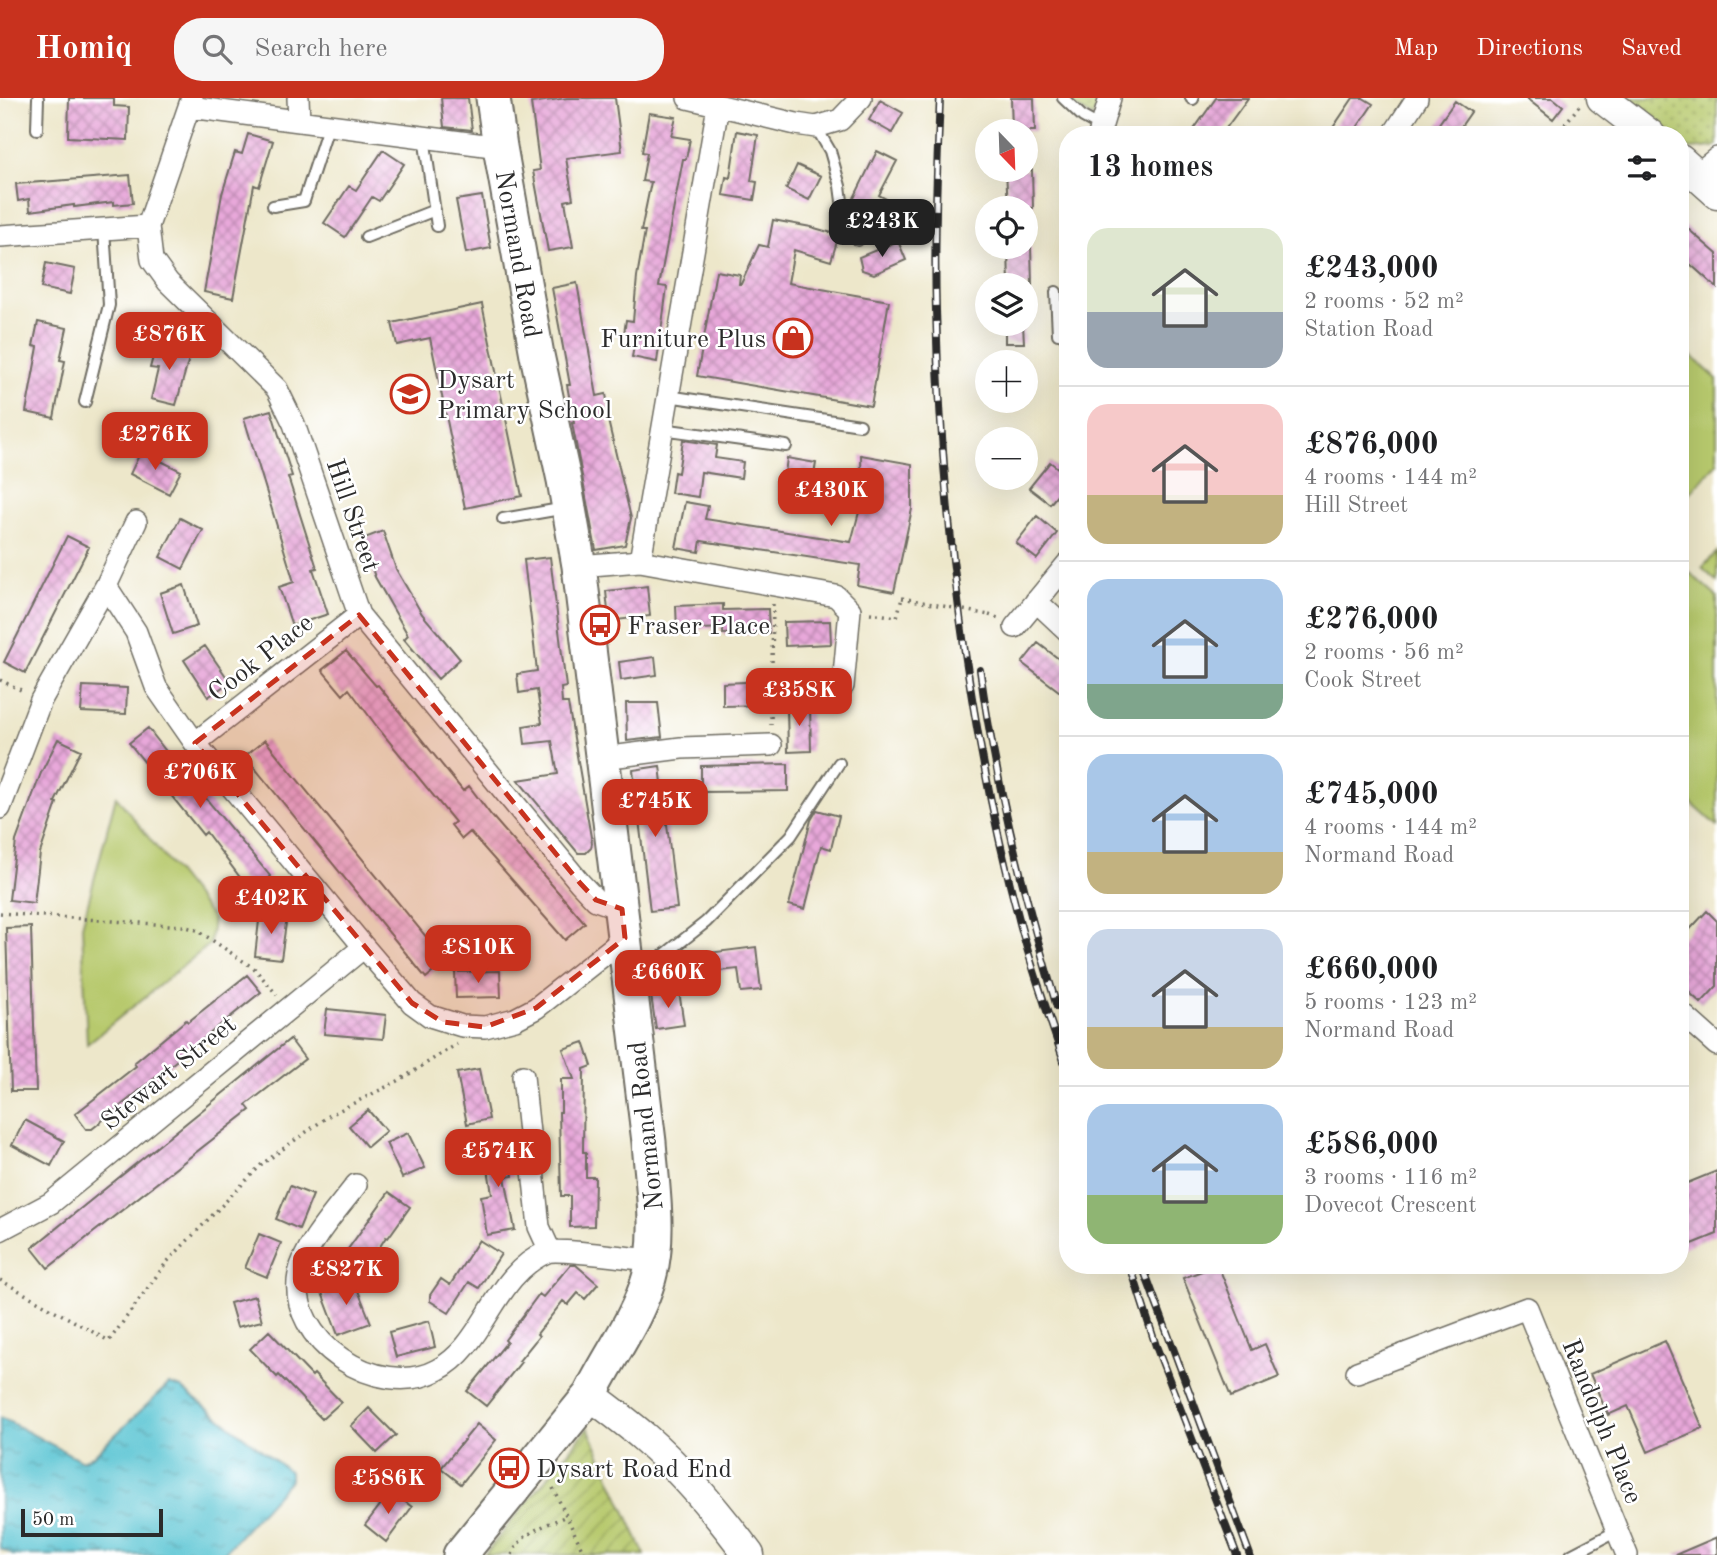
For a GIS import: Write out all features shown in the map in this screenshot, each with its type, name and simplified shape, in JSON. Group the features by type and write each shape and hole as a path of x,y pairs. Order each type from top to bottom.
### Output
{"main road":[{"name":"Normand Road","path":"460,1555 590,1395 604,1365 639,1307 653,1260 654,1199 604,758 579,566 537,355 500,147 494,98"},
{"path":"1592,99 1636,126"},
{"path":"590,1395 645,1438 685,1476 749,1555"}],"street":[{"path":"298,98 299,120"},
{"path":"688,98 816,127 841,120 861,98"},
{"path":"1102,126 1111,98"},
{"path":"1399,126 1417,98"},
{"path":"191,103 500,147"},
{"name":"Hill Street","path":"191,103 148,226 152,260 168,282 276,389 294,424 359,615 580,883 623,923"},
{"path":"640,561 718,106"},
{"path":"0,236 148,226"},
{"path":"0,808 41,700 106,586 136,522"},
{"path":"579,566 640,561 836,596 850,610 844,686 798,686"},
{"path":"1015,627 1059,574"},
{"path":"106,586 136,632 156,687 195,743 412,1003 430,1016 462,1026 485,1027 536,1008 623,923"},
{"path":"1036,601 1059,623"},
{"name":"Cook Place","path":"195,743 359,615"},
{"path":"604,758 681,748 771,745"},
{"name":"Stewart Street","path":"0,1230 51,1203 364,947"},
{"path":"1689,1020 1717,1045"},
{"path":"523,1076 538,1227 551,1251"},
{"path":"356,1185 305,1256 299,1275 299,1302 312,1331 332,1352 361,1370 394,1379 414,1378 437,1371 460,1354 508,1283 528,1263 551,1251 653,1260"},
{"name":"Randolph Place","path":"1357,1372 1527,1308 1627,1555"}],"lane":[{"path":"37,129 38,98"},
{"path":"1063,98 1094,126"},
{"path":"273,206 304,201 329,124"},
{"path":"816,127 830,151 840,186 844,216 858,240"},
{"path":"424,136 437,226"},
{"path":"366,237 435,211"},
{"path":"86,402 109,305 104,229"},
{"path":"1056,292 1059,334"},
{"path":"668,396 860,425"},
{"path":"662,429 786,446"},
{"path":"503,519 569,508"},
{"path":"630,982 706,922 781,845 839,763"},
{"path":"1571,1555 1617,1531"}],"path":[{"path":"1565,126 1592,99"},
{"path":"771,745 774,585"},
{"path":"887,615 897,617 902,598 989,615"},
{"path":"0,680 41,700"},
{"path":"0,913 190,928 256,969 289,1010"},
{"path":"0,1280 109,1341 166,1263 262,1164 330,1115 398,1081 485,1027"},
{"path":"553,1488 585,1555"},
{"path":"512,1555 519,1541 527,1534 566,1516"}],"highlighted area":[{"path":"359,615 580,883 596,900 622,909 625,938 536,1008 485,1027 443,1022 412,1003 195,743"}],"green space":[{"path":"1067,98 1099,98 1093,117 1072,105"},
{"path":"1619,98 1717,98 1717,145 1714,147 1689,148 1689,126 1657,126"},
{"path":"1689,354 1717,379 1717,463 1689,494"},
{"path":"1717,552 1717,582 1702,568"},
{"path":"1689,574 1717,597 1717,826 1689,801"},
{"path":"116,796 213,919 210,944 87,1044 82,926"},
{"path":"588,1428 645,1555 484,1555"}],"water":[{"path":"169,1384 181,1388 290,1472 290,1480 222,1555 13,1555 0,1548 0,1417 82,1461 93,1456"}],"building":[{"path":"69,98 114,98 114,106 129,107 128,140 68,137"},
{"path":"441,98 468,98 472,130 444,127"},
{"path":"567,98 615,98 622,151 566,158 573,199 565,201 573,247 548,251 533,171 540,170 531,103"},
{"path":"1011,98 1034,98 1035,119 1012,119"},
{"path":"1216,98 1248,98 1228,126 1196,126"},
{"path":"1353,98 1363,98 1373,104 1358,126 1334,126"},
{"path":"1526,98 1553,98 1563,106 1553,119"},
{"path":"880,100 903,113 892,133 869,120"},
{"path":"1455,101 1471,112 1461,126 1437,126"},
{"path":"649,113 676,117 671,136 690,139 686,159 683,159 659,286 667,287 657,362 632,357 636,336 624,334 626,320 633,321 645,231 641,231 651,182 642,181 647,153 642,152"},
{"path":"737,131 758,135 751,181 757,182 754,200 723,195 726,177 730,178"},
{"path":"248,134 273,141 259,187 254,185 233,298 204,292 222,194 235,152 242,154"},
{"path":"383,150 404,164 379,201 372,197 345,237 324,223 349,186 356,190"},
{"path":"877,151 897,161 879,195 886,199 878,215 853,200"},
{"path":"797,165 821,176 809,200 786,189"},
{"path":"130,175 133,203 74,205 30,211 29,199 18,201 16,184"},
{"path":"1007,182 1032,182 1033,196 1007,196"},
{"path":"482,196 491,248 466,253 456,200"},
{"name":"Furniture Plus","path":"773,220 839,235 831,261 794,250 788,283 889,301 871,406 697,376 716,271 740,275 741,284 759,245 768,247"},
{"path":"1689,230 1717,254 1717,288 1689,263"},
{"path":"898,241 906,260 874,274 862,270 859,257"},
{"path":"1008,259 1031,259 1032,273 1009,273"},
{"path":"46,263 75,269 70,294 41,288"},
{"path":"577,283 597,396 606,394 609,412 606,412 631,518 625,545 596,550 572,423 567,385 570,385 552,288"},
{"path":"482,304 522,496 465,508 430,338 397,345 392,323"},
{"path":"38,322 67,328 60,360 65,361 54,418 26,412 38,347 33,346"},
{"path":"1005,336 1024,336 1024,343 1005,343"},
{"path":"157,342 191,351 176,405 151,399 158,369 150,368"},
{"path":"271,410 292,476 288,477 317,568 313,569 328,614 292,626 279,587 294,582 244,418"},
{"path":"683,440 717,445 715,458 743,462 741,478 701,472 698,497 671,493 674,472 678,473"},
{"path":"141,451 181,471 169,494 130,474"},
{"path":"861,455 912,464 912,509 894,592 857,585 860,565 701,541 699,552 676,548 685,502 708,506 705,519 851,542 862,501"},
{"path":"787,458 816,463 811,493 783,489"},
{"path":"1050,462 1059,469 1059,493 1050,504 1032,490 1038,490 1038,477"},
{"path":"1037,516 1057,533 1037,559 1016,543"},
{"path":"180,518 203,530 183,569 160,557"},
{"path":"383,531 396,569 422,614 460,659 438,679 404,639 408,635 375,577 362,539"},
{"path":"67,536 89,547 25,673 4,662"},
{"path":"550,557 566,687 561,688 562,703 568,703 592,843 586,853 578,853 518,780 558,774 552,741 525,744 523,726 542,723 537,690 519,693 517,674 537,671 524,560"},
{"path":"184,585 197,626 173,634 160,593"},
{"path":"647,586 650,616 609,621 606,591"},
{"path":"723,604 723,610 768,609 769,633 723,634 723,628 677,630 676,606"},
{"path":"830,621 831,644 785,646 784,622"},
{"path":"1038,643 1059,659 1059,691 1022,663"},
{"path":"205,646 230,682 208,697 184,660"},
{"path":"346,651 376,686 378,685 463,791 469,786 585,923 565,940 470,832 462,839 451,825 455,822 349,689 343,695 322,670"},
{"path":"655,657 657,675 621,680 619,662"},
{"path":"768,681 769,705 723,706 723,683"},
{"path":"83,686 127,688 126,714 81,712"},
{"path":"626,703 658,703 662,737 627,741"},
{"path":"810,705 811,751 788,752 787,706"},
{"path":"148,728 192,785 194,784 271,877 251,892 206,832 203,835 129,743"},
{"path":"58,739 81,750 55,802 57,803 40,853 34,903 9,900 16,841 41,773"},
{"path":"265,740 446,961 426,978 245,756"},
{"path":"788,764 788,791 701,792 701,766"},
{"path":"660,766 677,908 650,911 633,770"},
{"path":"817,810 839,816 831,849 821,846 805,909 789,905 811,820"},
{"path":"1707,911 1717,921 1717,986 1701,1003 1689,992 1689,930"},
{"path":"260,912 287,916 281,959 255,956"},
{"path":"31,927 36,1091 11,1091 6,928"},
{"path":"756,947 761,990 741,992 738,969 710,972 708,953"},
{"path":"500,971 501,997 456,998 455,972"},
{"path":"247,975 261,992 92,1129 86,1129 75,1114 136,1066 134,1063 186,1020 188,1022"},
{"path":"679,991 684,1025 656,1029 651,995"},
{"path":"327,1009 386,1015 383,1039 324,1034"},
{"path":"290,1039 305,1059 246,1105 250,1110 48,1268 32,1248"},
{"path":"584,1042 592,1066 584,1069 583,1152 586,1152 586,1177 595,1177 594,1226 570,1227 570,1196 561,1196 559,1112 561,1079 574,1079 563,1049"},
{"path":"479,1069 489,1119 467,1124 457,1073"},
{"path":"368,1110 386,1131 367,1147 349,1126"},
{"path":"25,1120 64,1141 51,1166 12,1145"},
{"path":"408,1133 425,1168 402,1178 386,1143"},
{"path":"507,1139 513,1176 505,1177 515,1230 487,1235 481,1196 492,1194 484,1143"},
{"path":"1717,1171 1717,1234 1689,1245 1689,1182"},
{"path":"290,1186 313,1195 299,1229 276,1219"},
{"path":"389,1192 410,1207 365,1270 343,1256"},
{"path":"259,1234 281,1243 267,1277 245,1268"},
{"path":"479,1240 501,1254 479,1288 469,1282 449,1313 430,1301 430,1295 441,1279 450,1285"},
{"path":"570,1265 576,1265 598,1284 585,1299 578,1293 568,1305 563,1301 537,1334 539,1336 519,1361 521,1362 486,1406 467,1391 507,1342 505,1340 539,1294 543,1297"},
{"path":"1194,1274 1222,1274 1252,1350 1265,1344 1279,1377 1231,1397 1183,1278"},
{"path":"353,1278 371,1323 338,1335 321,1290"},
{"path":"255,1296 262,1321 237,1327 230,1303"},
{"path":"429,1321 435,1347 396,1357 389,1332"},
{"path":"269,1331 341,1402 322,1419 250,1349"},
{"path":"1665,1341 1703,1428 1648,1452 1628,1406 1608,1415 1590,1374"},
{"path":"369,1408 396,1435 377,1453 351,1426"},
{"path":"477,1424 496,1440 461,1484 441,1468"},
{"path":"391,1491 412,1507 386,1542 365,1525"},
{"path":"1717,1537 1717,1555 1675,1555"}],"railway":[{"path":"940,98 936,310 944,464 960,621 972,699 1002,852 1026,945 1059,1047"},
{"path":"980,670 994,756 1012,840 1057,1007"},
{"path":"1133,1274 1156,1346 1237,1555"},
{"path":"1145,1274 1250,1555"}],"place":[{"name":"Furniture Plus","path":"793,338"},
{"name":"Dysart Primary School","path":"410,394"},
{"name":"Fraser Place","path":"600,625"},
{"name":"Dysart Road End","path":"509,1468"}]}
